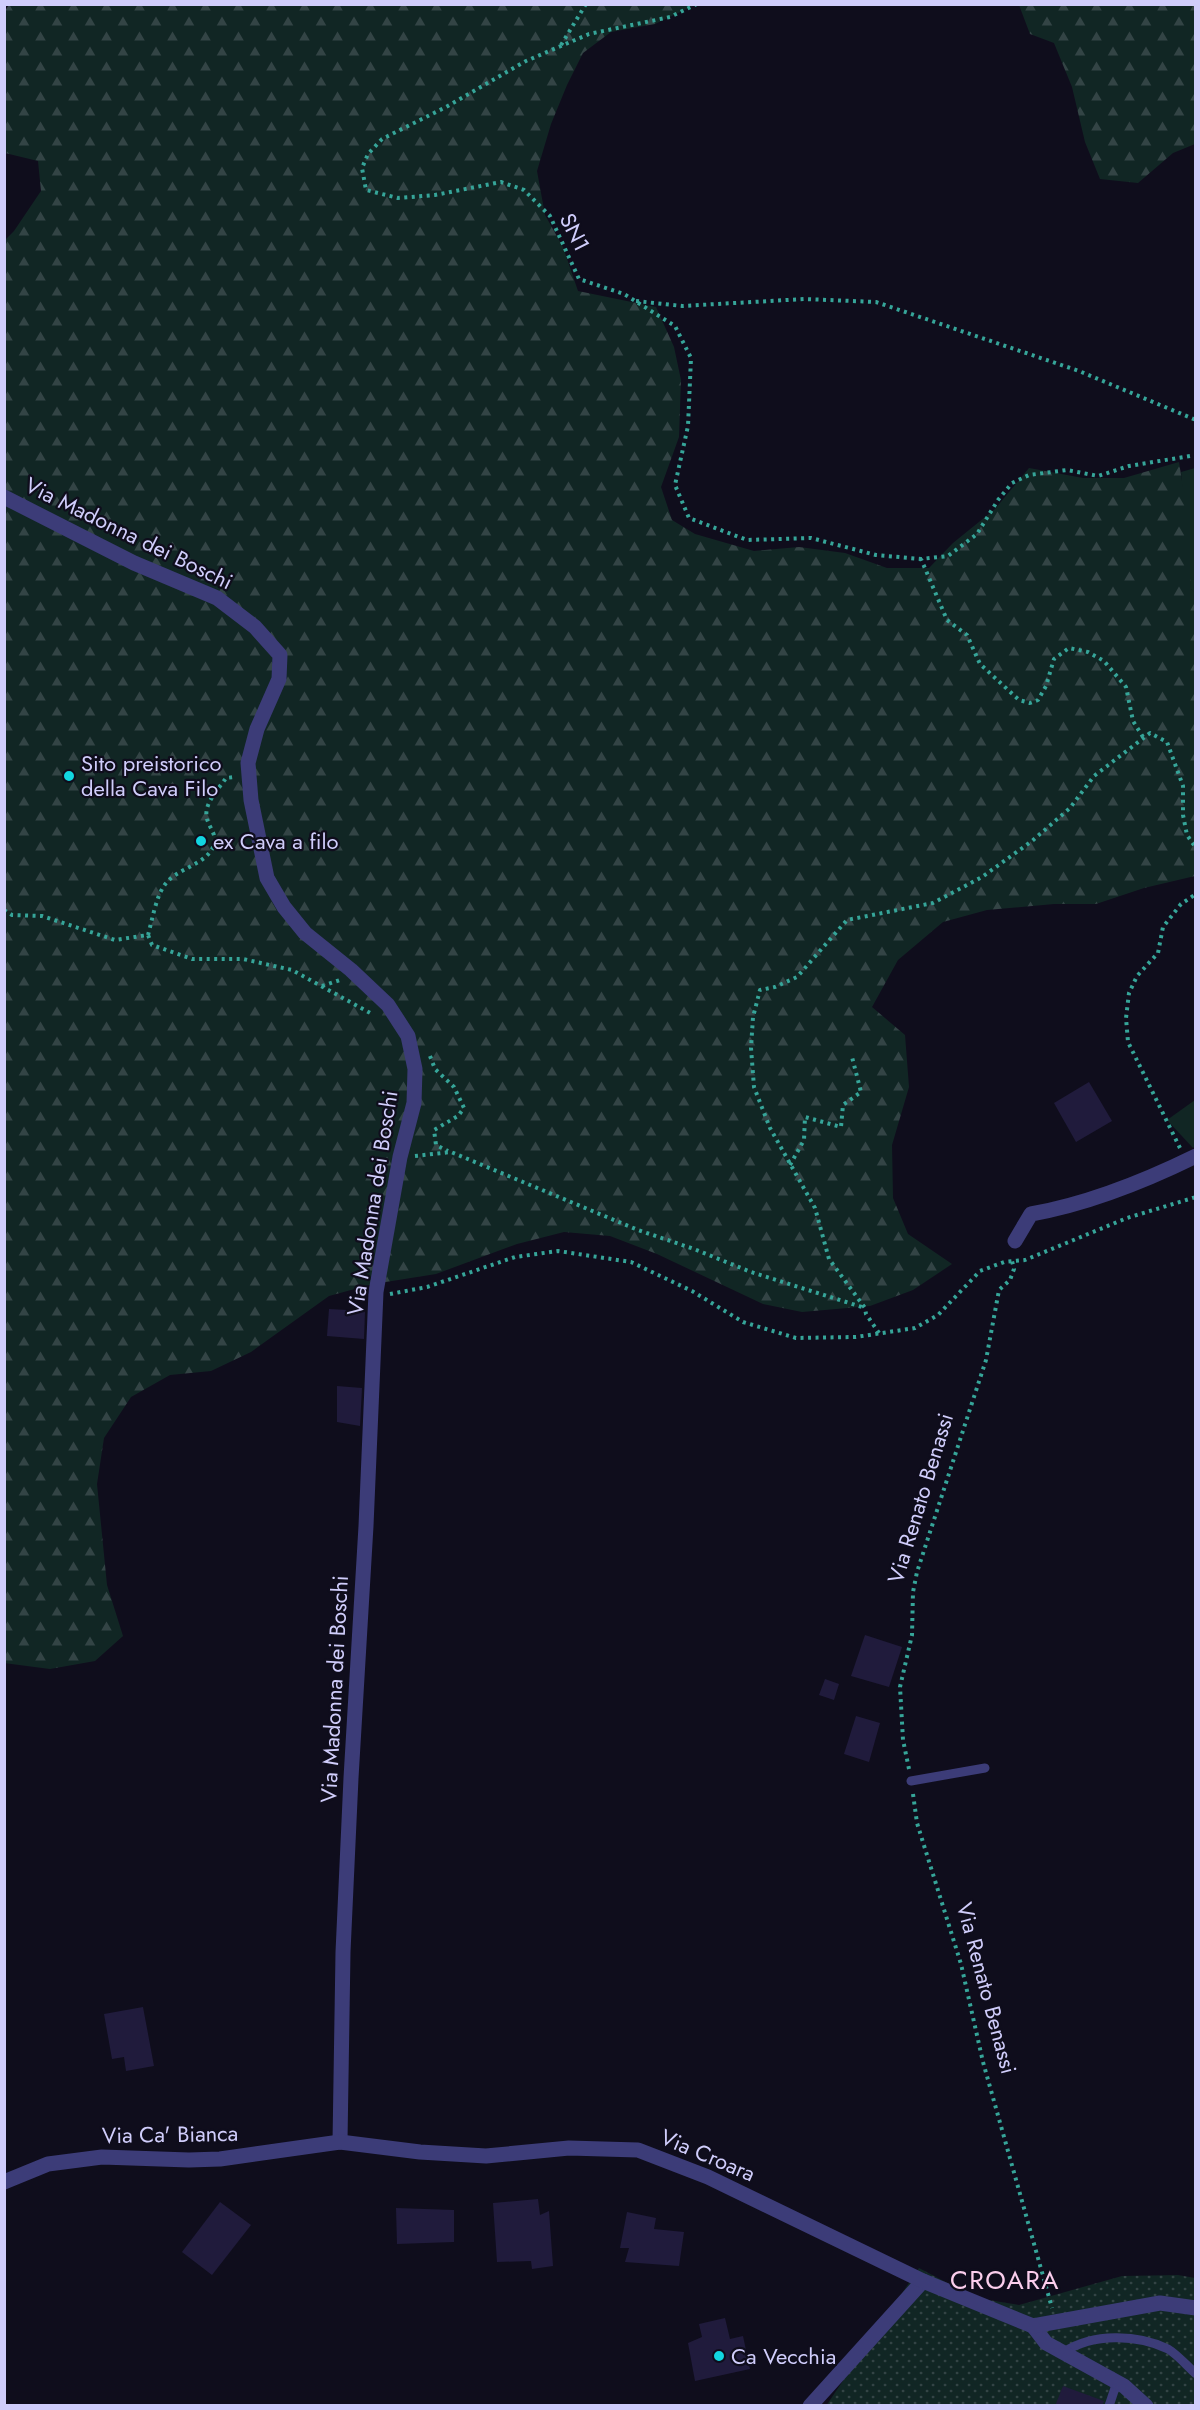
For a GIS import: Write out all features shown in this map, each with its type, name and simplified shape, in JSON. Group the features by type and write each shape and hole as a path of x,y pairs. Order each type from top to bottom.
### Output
{"street":[{"name":"Via Madonna dei Boschi","path":"4,497 134,563 217,598 255,627 280,655 279,679 257,729 248,763 251,800 267,878 305,933 351,970 388,1005 408,1036 415,1069 414,1103 400,1157 376,1292 343,1952 340,2142"},
{"path":"1015,1240 1030,1214 1060,1209 1125,1188 1191,1158"},
{"name":"Via Ca' Bianca","path":"4,2182 48,2164 102,2157 220,2159 340,2142"},
{"name":"Via Croara","path":"340,2142 420,2152 486,2156 569,2148 638,2150 708,2177 922,2281 1033,2326 1160,2303 1196,2308"},
{"path":"810,2406 922,2281"},
{"name":"Via Croara","path":"1033,2326 1046,2343 1117,2382 1146,2406"}],"lane":[{"path":"911,1781 985,1767"},
{"path":"1064,2352 1077,2344 1100,2339 1124,2338 1151,2343 1169,2350 1196,2374"},
{"path":"1109,2406 1117,2382"}],"path":[{"path":"560,46 586,4"},
{"name":"SN1","path":"697,4 670,17 589,34 526,61 446,107 382,139 368,154 362,168 366,190 398,198 435,195 501,182 524,190 550,216 579,279 624,294 675,326 692,358 688,426 675,486 689,518 747,540 812,538 876,555 921,559 948,556 977,534 998,500 1012,483 1029,475 1067,470 1098,476 1129,466 1196,455"},
{"path":"633,300 682,306 805,299 876,302 1079,370 1196,420"},
{"path":"921,559 947,620 967,635 980,664 1019,700 1030,703 1038,700 1046,686 1054,659 1069,648 1088,652 1104,661 1126,687 1133,721 1143,737"},
{"path":"879,1333 866,1314 865,1308 829,1259 815,1208 770,1128 754,1087 753,1027 760,990 775,987 797,977 847,920 933,903 982,877 1032,841 1070,808 1094,776 1150,733 1167,742 1184,786 1183,815 1187,835 1196,848"},
{"path":"249,774 226,778 210,801 206,817 216,838 213,848 203,859 186,867 164,885 148,935 152,945 192,959 243,959 292,970 381,1020"},
{"path":"1191,1158 1128,1042 1126,1018 1129,993 1137,976 1158,953 1163,927 1181,904 1196,894"},
{"path":"4,910 12,915 42,916 115,940 148,935"},
{"path":"412,1059 427,1054 432,1056 435,1069 454,1087 464,1108 458,1116 434,1130 436,1145 638,1230 751,1272 865,1308"},
{"path":"790,1165 804,1140 805,1117 841,1127 843,1105 861,1092 852,1057"},
{"path":"400,1157 451,1152"},
{"path":"376,1292 394,1295 427,1287 515,1257 558,1251 631,1262 692,1291 743,1322 796,1338 856,1337 915,1328 938,1315 980,1272 1004,1262 1025,1260 1126,1218 1196,1197"},
{"name":"Via Renato Benassi","path":"1015,1240 1010,1252 1014,1269 1010,1280 999,1290 986,1360 917,1572 913,1592 912,1635 900,1687 903,1740 917,1823 960,1964 983,2062 1056,2323"}],"green space":[{"path":"9,5 695,5 655,24 611,32 583,53 551,124 537,171 545,215 563,247 578,291 656,307 674,347 681,380 679,437 661,487 672,520 695,534 754,551 799,547 845,553 887,568 929,568 953,543 995,509 1029,468 1083,478 1124,478 1179,462 1189,526 1191,589 1196,594 1195,876 1144,888 1096,904 1054,904 987,910 943,922 898,960 872,1007 905,1035 909,1087 892,1145 893,1198 908,1234 952,1264 913,1290 870,1306 802,1312 763,1304 657,1254 610,1236 564,1232 517,1244 436,1274 373,1284 329,1296 251,1352 211,1371 170,1375 131,1397 104,1438 97,1484 107,1585 123,1636 95,1661 50,1669 4,1663 4,241 14,231 41,191 38,161 5,153 4,12"},
{"path":"1019,5 1195,5 1195,144 1173,153 1138,183 1100,179 1085,142 1072,87 1054,43 1030,34"},
{"path":"1195,468 1195,594 1191,589 1181,472"},
{"path":"1195,1100 1195,1146 1193,1148 1167,1120"},
{"path":"919,2268 976,2298 1019,2305 1122,2276 1178,2275 1195,2278 1195,2405 826,2406"}],"building":[{"path":"1089,1082 1112,1121 1076,1142 1054,1103"},
{"path":"329,1309 365,1311 364,1339 327,1336"},
{"path":"337,1386 362,1388 360,1426 337,1422"},
{"path":"865,1635 902,1647 889,1687 851,1676"},
{"path":"825,1679 839,1684 834,1700 819,1695"},
{"path":"856,1716 880,1723 869,1762 844,1754"},
{"path":"143,2007 154,2066 126,2071 124,2057 112,2059 104,2014"},
{"path":"538,2199 540,2215 549,2211 553,2266 532,2269 531,2261 497,2262 493,2203"},
{"path":"220,2202 251,2225 212,2275 182,2252"},
{"path":"396,2208 454,2210 454,2242 397,2244"},
{"path":"627,2212 656,2218 654,2229 684,2232 679,2266 625,2262 629,2248 620,2248"},
{"name":"Ca Vecchia","path":"725,2318 730,2339 743,2336 750,2369 695,2381 688,2343 702,2337 699,2324"},
{"path":"1063,2386 1104,2401 1102,2406 1055,2406"}],"place":[{"name":"Sito preistorico della Cava Filo","path":"69,776"},
{"name":"ex Cava a filo","path":"201,841"},
{"name":"Ca Vecchia","path":"719,2356"}],"district":[{"name":"CROARA","path":"1005,2280"}]}
